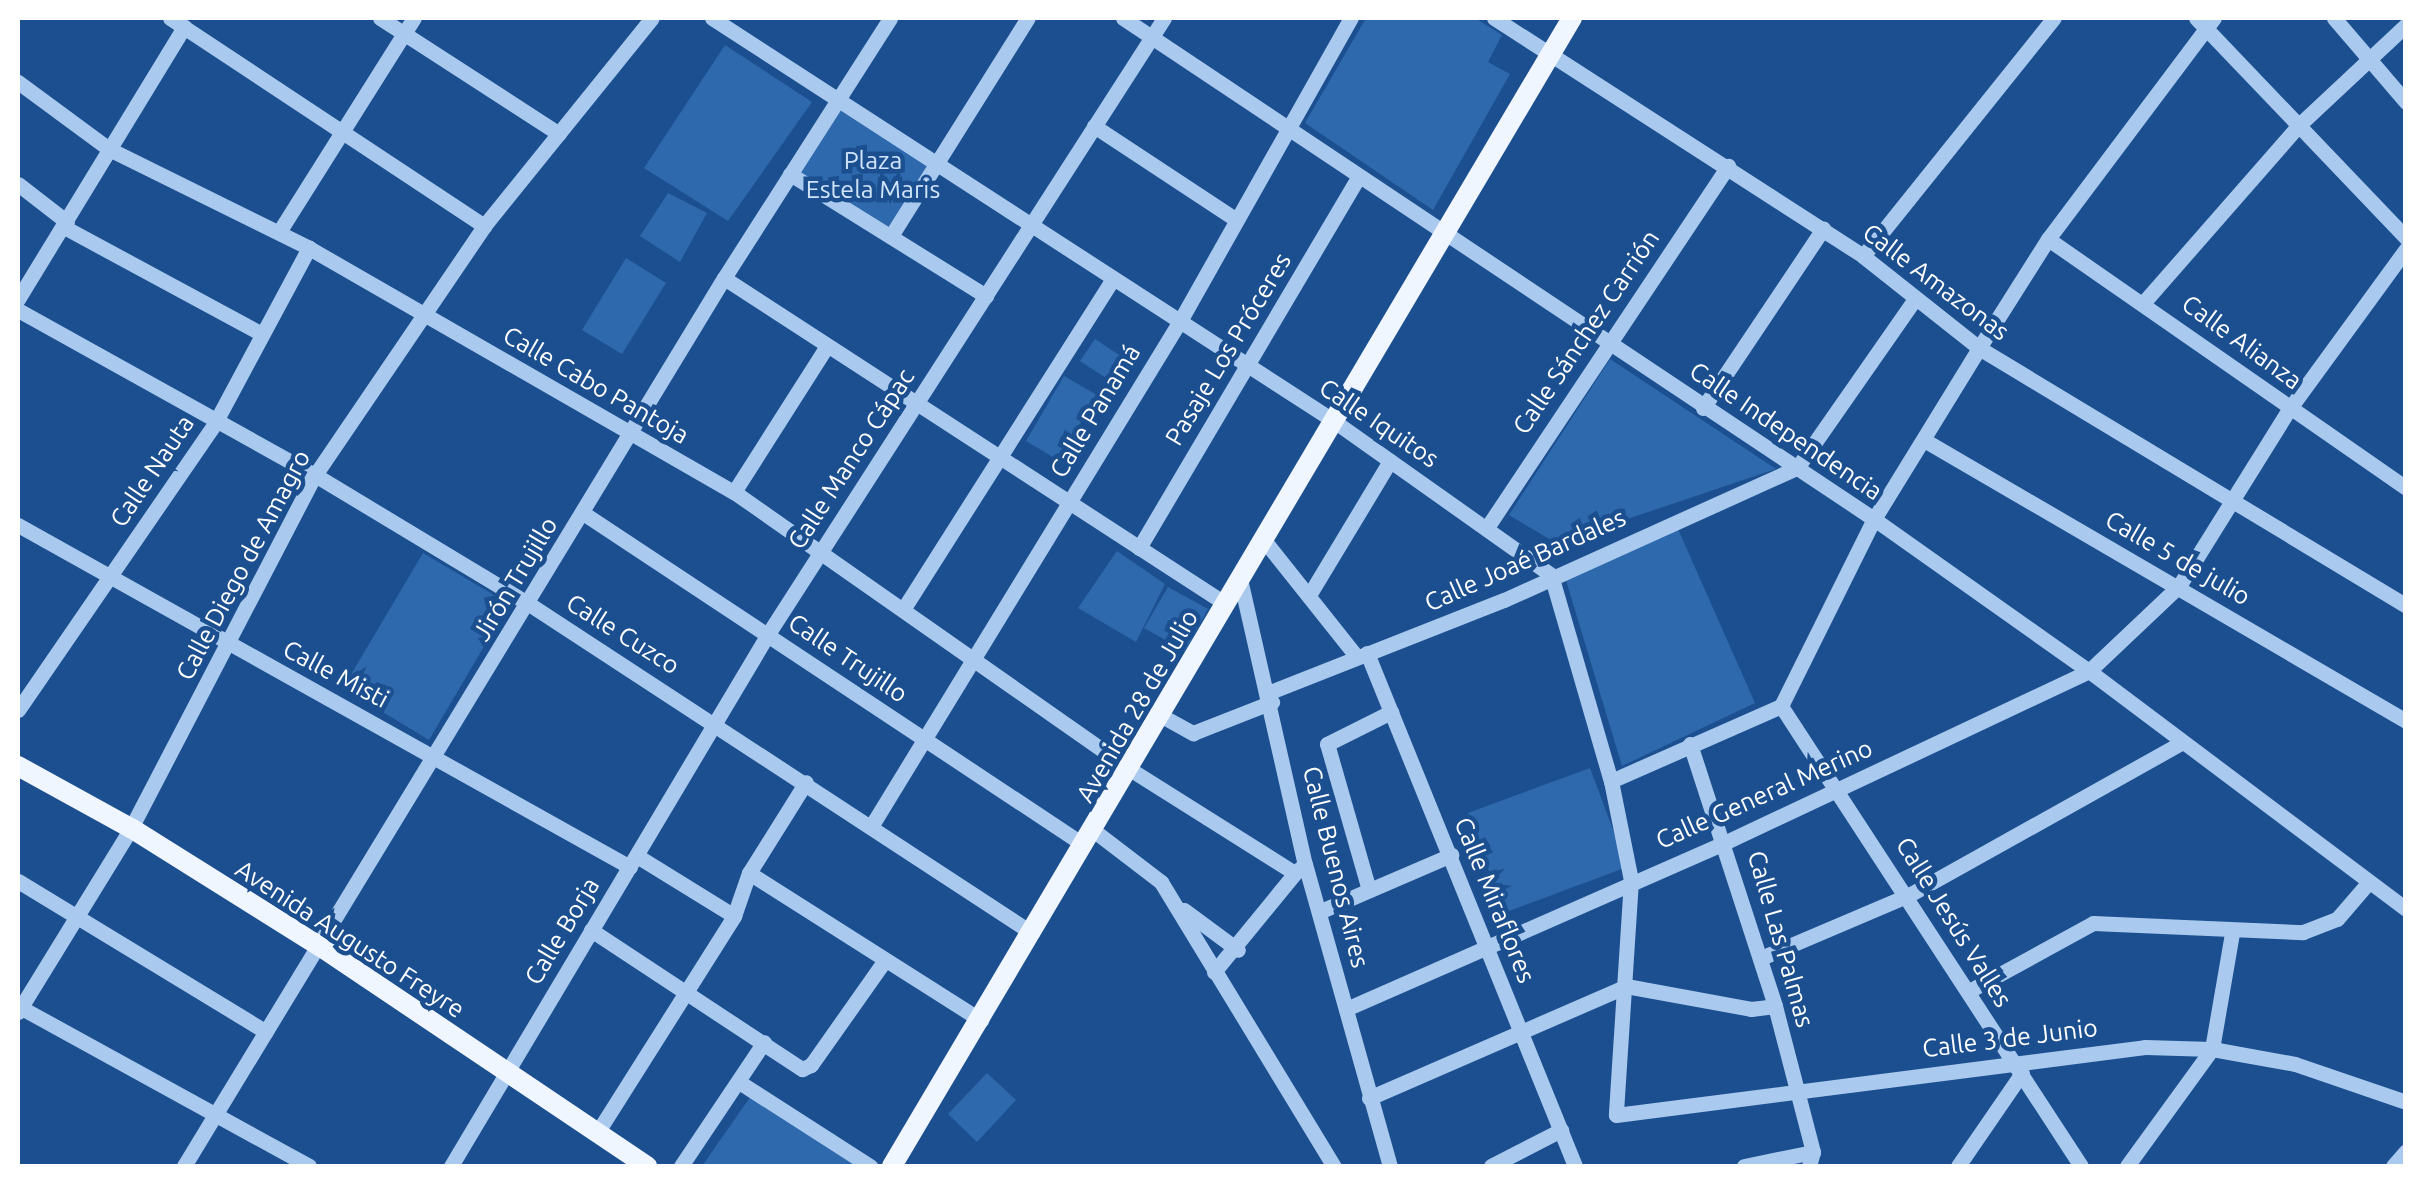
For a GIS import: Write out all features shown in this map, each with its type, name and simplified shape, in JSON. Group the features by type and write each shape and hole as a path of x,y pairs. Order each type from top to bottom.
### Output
{"main road":[{"name":"Avenida 28 de Julio","path":"1546,51 1558,18"},
{"name":"Avenida 28 de Julio","path":"892,1166 1226,604 1546,51 1572,18"},
{"name":"Avenida Augusto Freyre","path":"18,766 131,828 321,947 647,1166"}],"street":[{"path":"170,18 343,129 484,226"},
{"path":"380,18 559,134"},
{"path":"279,232 414,18"},
{"name":"Calle Diego de Amagro","path":"18,1009 131,828 316,475 484,226 652,18"},
{"name":"Calle Iquitos","path":"712,18 1331,419 1488,526 1551,575"},
{"path":"738,34 748,18"},
{"name":"Jirón Trujillo","path":"184,1166 321,947 724,278 890,18"},
{"path":"891,236 1028,18"},
{"name":"Calle Independencia","path":"1123,18 1874,519 2089,671 2406,909"},
{"name":"Calle Manco Cápac","path":"717,721 821,550 1164,18"},
{"name":"Calle Panamá","path":"872,825 977,661 1180,322 1286,127 1351,18"},
{"name":"Calle Amazonas","path":"1494,18 1863,256 1913,302 1979,348 2406,606"},
{"path":"1863,256 2054,18"},
{"path":"2334,18 2406,102"},
{"path":"1611,780 1781,706 1874,519 1979,348 2048,239 2204,20 2406,238"},
{"path":"2144,302 2299,126 2406,25"},
{"path":"18,300 184,27"},
{"name":"Calle Cabo Pantoja","path":"18,82 109,149 309,248 734,492 1128,768 1300,868"},
{"path":"1094,126 1235,219"},
{"name":"Calle Sánchez Carrión","path":"1488,526 1728,166"},
{"path":"790,174 986,296"},
{"name":"Pasaje Los Próceres","path":"1139,548 1359,176"},
{"path":"18,184 65,225 262,334"},
{"path":"1703,408 1823,230"},
{"name":"Calle Alianza","path":"2048,239 2144,302 2406,488"},
{"name":"Calle Nauta","path":"18,710 215,422 309,248"},
{"name":"Calle General Merino","path":"1346,1009 1486,942 1726,842 2089,671 2179,586 2290,408 2406,249"},
{"path":"724,278 1226,604"},
{"path":"904,608 1113,279"},
{"path":"1797,468 1913,302"},
{"name":"Calle Cuzco","path":"18,310 316,475 529,604 717,721 1032,933"},
{"path":"734,492 827,346"},
{"name":"Calle 5 de julio","path":"1924,440 2406,721"},
{"path":"1311,592 1390,461"},
{"name":"Calle Joaé Bardales","path":"1160,716 1193,733 1362,655 1504,600 1551,575 1797,468"},
{"name":"Calle Trujillo","path":"584,513 926,740 1161,882 1177,904"},
{"name":"Calle Misti","path":"18,526 108,580 734,916"},
{"name":"Calle Miraflores","path":"1264,538 1362,655 1391,712 1575,1166"},
{"path":"1551,575 1611,780 1632,880 1626,986"},
{"name":"Calle Buenos Aires","path":"1240,579 1271,697 1300,868 1321,911 1390,1166"},
{"name":"Calle Jesús Valles","path":"1781,706 1909,895 2082,1166"},
{"path":"1368,890 1327,744 1391,712"},
{"name":"Calle Borja","path":"451,1166 717,721"},
{"path":"1761,958 1909,895 2181,743"},
{"name":"Calle Las Palmas","path":"1690,744 1726,842 1775,1006 1798,1088 1811,1159"},
{"path":"597,1134 734,916 749,873 806,782"},
{"path":"1321,911 1451,855"},
{"path":"1214,972 1238,950 1300,868"},
{"path":"749,873 981,1020"},
{"path":"18,881 76,920 266,1032"},
{"path":"1969,991 2093,923 2232,933 2318,929 2337,919 2368,882"},
{"path":"1177,904 1238,950"},
{"path":"1177,904 1214,972 1334,1166"},
{"path":"591,930 802,1069 812,1065 885,960"},
{"path":"2128,1166 2212,1049 2232,933"},
{"path":"1369,1098 1626,986 1751,1009 1775,1006"},
{"name":"Calle 3 de Junio","path":"1626,986 1616,1114 1798,1088 2017,1068 2145,1047 2212,1049 2294,1064 2406,1102"},
{"path":"18,1009 217,1110 309,1166"},
{"path":"681,1166 764,1042"},
{"path":"1958,1166 2017,1068"},
{"path":"739,1082 870,1166"},
{"path":"1491,1166 1562,1130"},
{"path":"1744,1166 1811,1159"}],"green space":[{"path":"1366,18 1475,18 1502,35 1488,62 1510,74 1433,210 1305,123"},
{"path":"725,45 812,102 728,221 644,168"},
{"name":"Plaza Estela Maris","path":"839,109 933,168 896,236 798,172"},
{"path":"668,193 707,213 680,262 640,236"},
{"path":"626,258 666,283 622,354 582,330"},
{"path":"1095,339 1130,362 1115,384 1080,361"},
{"path":"1610,359 1776,469 1556,543 1509,515"},
{"path":"1064,376 1097,395 1078,427 1093,437 1073,469 1026,441"},
{"path":"1678,529 1755,703 1622,766 1565,577"},
{"path":"1117,551 1165,584 1136,642 1078,608"},
{"path":"423,553 509,604 429,740 343,688"},
{"path":"1168,587 1208,609 1185,651 1144,628"},
{"path":"1590,768 1627,867 1504,913 1468,813"},
{"path":"987,1073 1016,1100 977,1142 948,1114"},
{"path":"751,1096 859,1166 702,1166"}]}
